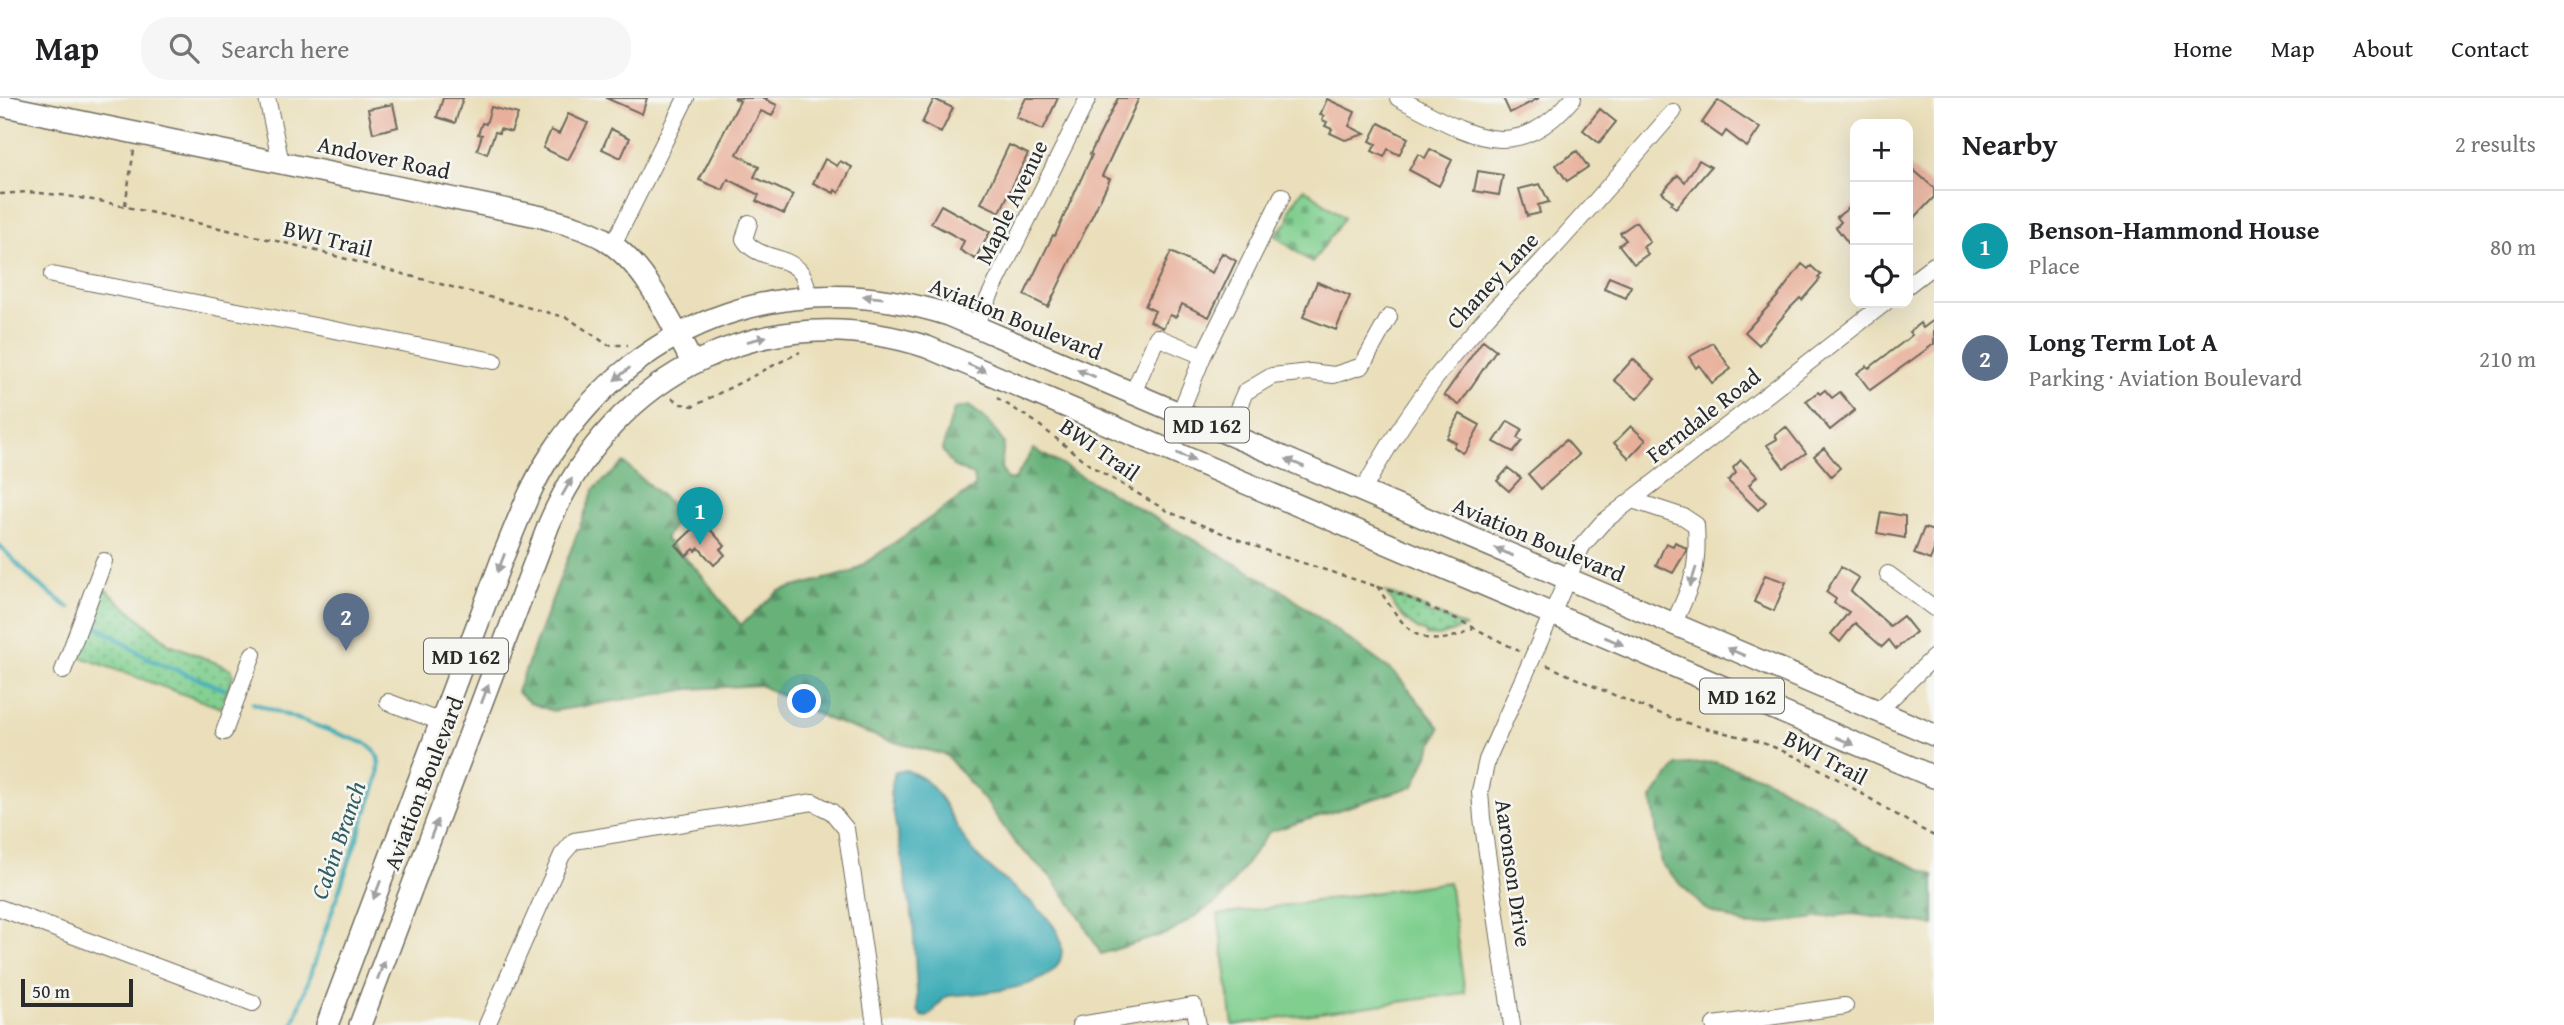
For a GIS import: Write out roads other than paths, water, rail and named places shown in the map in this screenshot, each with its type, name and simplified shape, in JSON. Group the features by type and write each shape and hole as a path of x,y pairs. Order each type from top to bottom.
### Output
{"main road":[{"name":"Andover Road","path":"0,105 35,105 137,133 564,223 590,232 613,245 644,279 692,362"},
{"name":"Aviation Boulevard","path":"327,1025 519,516 551,454 577,419 611,384 642,358 677,334 754,305 809,296 839,295 885,299 926,308 975,325 1934,736"},
{"name":"Aviation Boulevard","path":"360,1025 549,524 565,490 595,444 622,415 660,382 692,362 735,345 801,331 851,331 903,339 958,359 1934,777"},
{"path":"441,722 461,758"}],"street":[{"path":"267,98 281,163"},
{"path":"613,245 685,98"},
{"name":"Maple Avenue","path":"975,325 1088,98"},
{"path":"1398,98 1469,134 1489,140 1507,140 1528,135 1546,124 1573,98"},
{"name":"Chaney Lane","path":"1362,492 1401,426 1459,349 1591,207 1673,112"},
{"path":"1180,413 1203,356 1282,196"},
{"path":"750,223 744,239 748,246 789,263 802,274 809,296"},
{"path":"1913,281 1934,265"},
{"path":"52,275 494,361"},
{"name":"Ferndale Road","path":"1567,579 1587,538 1879,308"},
{"path":"1227,434 1245,391 1272,376 1310,372 1334,375 1362,366 1389,317"},
{"path":"1133,393 1157,337 1203,356"},
{"path":"1632,500 1684,517 1696,525 1698,564 1673,625"},
{"path":"63,671 103,561"},
{"path":"1888,574 1934,607"},
{"name":"Aaronson Drive","path":"1512,1025 1479,791 1481,776 1494,741 1567,579"},
{"path":"224,732 253,654"},
{"path":"1877,712 1934,657"},
{"path":"388,702 441,722"},
{"path":"486,1025 562,855 574,841 813,802 832,812 846,829 875,1025"},
{"path":"0,908 253,1003"},
{"path":"1080,1025 1118,1022 1194,1006 1198,1025"},
{"path":"1714,1025 1783,1020 1846,1006"}],"water":[{"path":"906,770 934,789 965,840 980,859 1054,926 1061,944 1060,960 1052,972 1038,980 1000,991 948,996 927,1017 918,1011 913,921 890,793 895,772"}],"waterway":[{"name":"Cabin Branch","path":"0,546 33,580 69,608"},
{"name":"Cabin Branch","path":"97,626 151,660 224,689"},
{"name":"Cabin Branch","path":"253,703 367,744 377,755 379,762 378,777 293,1025"}],"place":[{"name":"Benson-Hammond House","path":"700,545"},
{"name":"Long Term Lot A","path":"346,651"}]}
